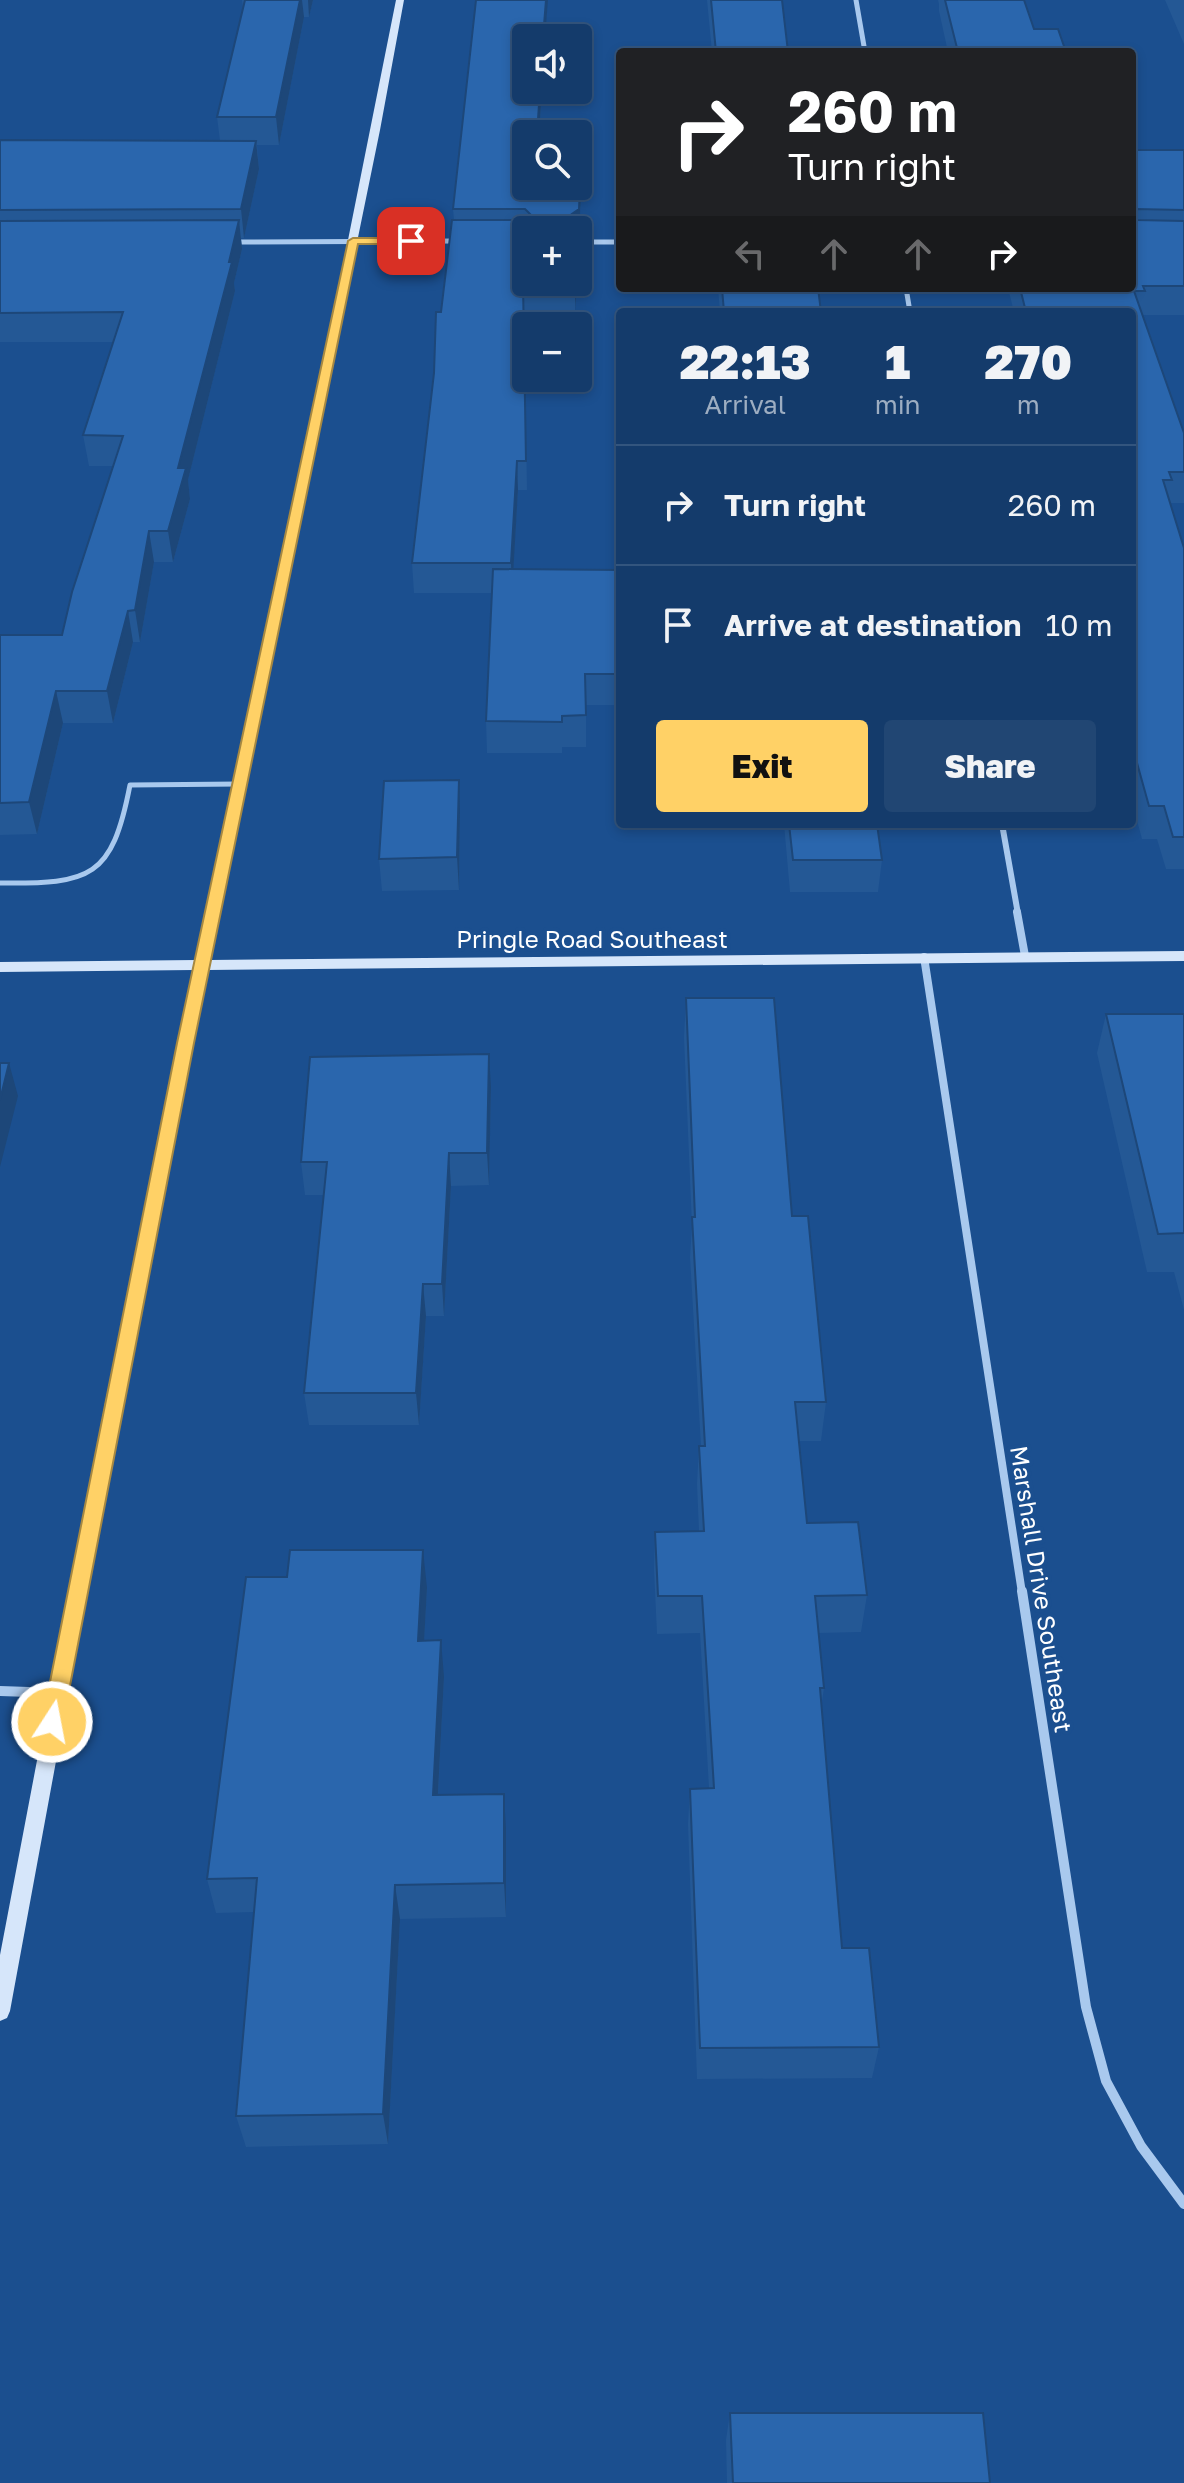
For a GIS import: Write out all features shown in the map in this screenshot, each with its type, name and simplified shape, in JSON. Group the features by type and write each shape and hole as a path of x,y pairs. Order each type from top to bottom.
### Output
{"main road":[{"path":"0,2011 58,1693 203,963 400,0"},
{"name":"Pringle Road Southeast","path":"0,967 1184,956"}],"street":[{"path":"856,0 864,48"},
{"path":"230,242 463,241"},
{"path":"592,242 616,242"},
{"path":"1003,828 1025,956"},
{"name":"Marshall Drive Southeast","path":"924,957 1086,2007 1106,2081 1141,2146 1184,2204"},
{"path":"0,1691 58,1693"}],"lane":[{"path":"0,883 55,883 87,874 115,845 130,785 242,784"}],"building":[{"path":"245,0 300,0 276,117 217,117"},
{"path":"476,0 546,0 544,24 512,24 512,104 539,104 538,120 512,120 512,200 579,200 579,209 572,214 574,216 530,216 525,209 453,209"},
{"path":"711,0 782,0 788,48 716,48"},
{"path":"945,0 1024,0 1034,29 1058,29 1065,48 957,48"},
{"path":"0,140 256,141 241,209 0,210"},
{"path":"1136,150 1184,150 1184,210 1136,209"},
{"path":"1136,219 1184,221 1184,286 1143,286 1145,291 1136,291"},
{"path":"239,220 229,262 232,262 178,468 186,468 168,531 149,531 135,610 128,611 107,691 56,691 29,802 0,803 0,635 62,635 72,592 123,436 83,435 123,312 0,313 0,221"},
{"path":"452,220 512,220 512,296 523,296 523,312 512,312 512,392 525,392 526,461 517,461 511,563 412,563 434,373 436,312 441,312"},
{"path":"722,292 818,292 820,308 724,308"},
{"path":"1021,292 1134,292 1184,433 1184,472 1169,472 1172,480 1163,480 1184,548 1184,837 1173,837 1164,806 1149,806 1136,759 1136,308 1025,308"},
{"path":"493,569 616,570 616,674 585,674 586,715 562,716 562,722 486,721"},
{"path":"459,780 457,857 379,859 384,781"},
{"path":"789,828 878,828 882,860 793,860"},
{"path":"686,998 774,998 792,1216 808,1216 826,1402 795,1402 807,1523 858,1522 867,1595 815,1596 842,1948 869,1948 879,2047 700,2048 690,1789 714,1788 702,1596 658,1596 655,1532 704,1531 699,1446 705,1446 692,1217 695,1217"},
{"path":"1106,1014 1184,1014 1184,1233 1158,1234"},
{"path":"489,1054 487,1153 449,1153 442,1284 423,1284 416,1393 304,1393 327,1162 301,1162 310,1057"},
{"path":"0,1063 9,1063 0,1100"},
{"path":"290,1550 423,1550 418,1641 441,1640 433,1795 504,1794 504,1883 395,1885 383,2114 236,2116 257,1878 207,1879 246,1577 287,1577"},
{"path":"730,2413 983,2413 990,2483 733,2483"}],"route":[{"path":"52,1722 186,1043 353,241 411,241"}]}
